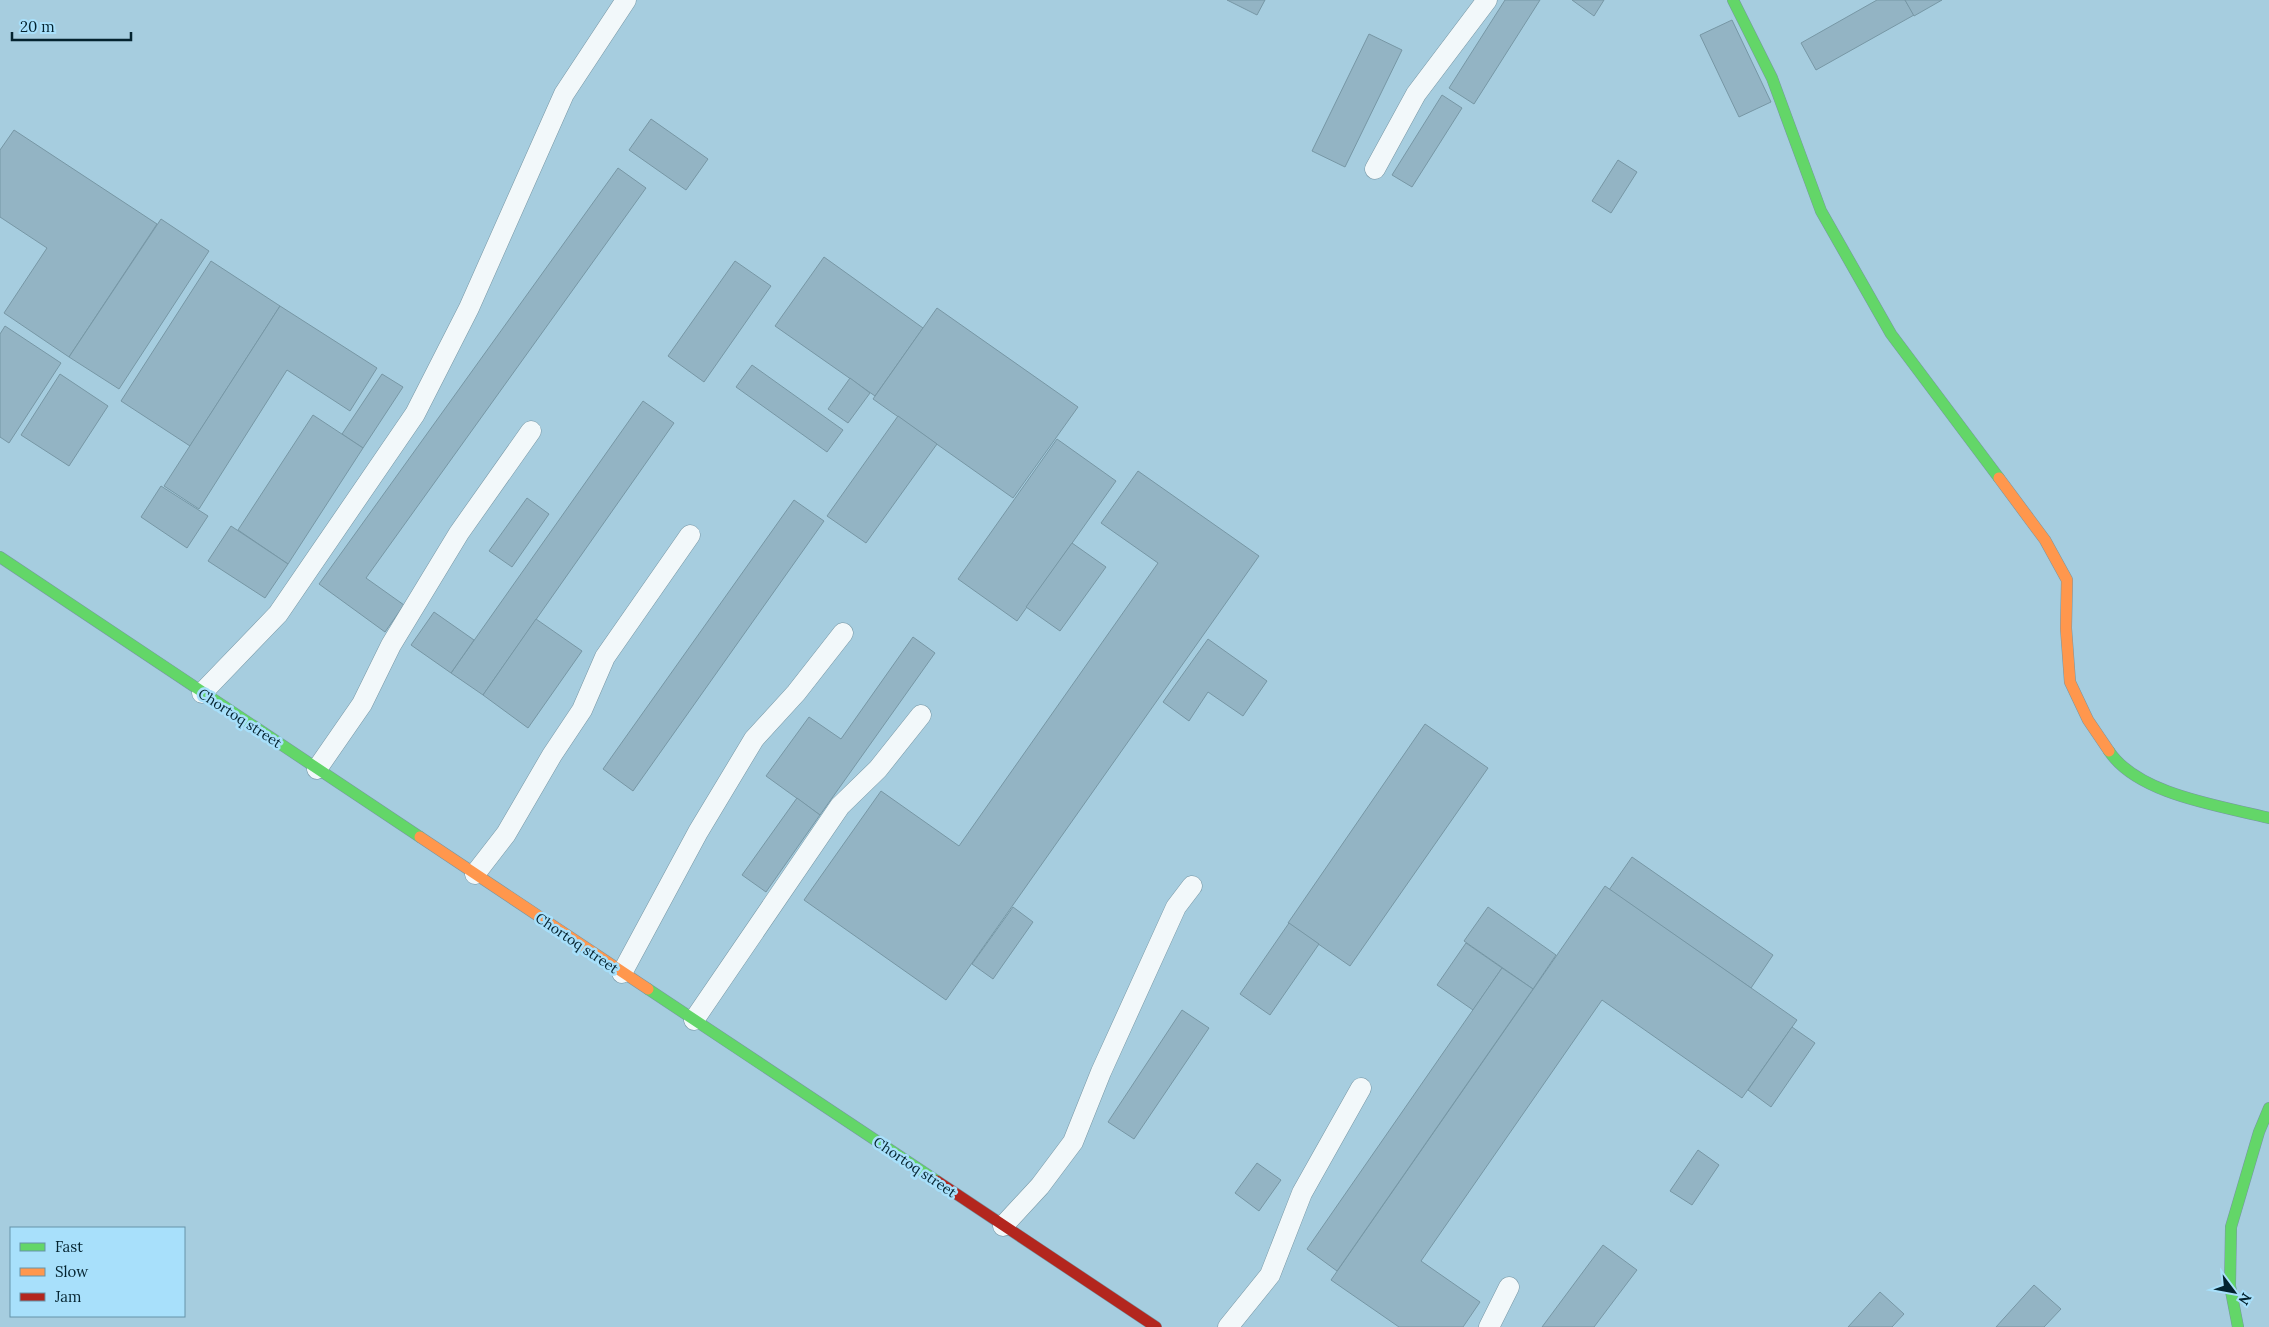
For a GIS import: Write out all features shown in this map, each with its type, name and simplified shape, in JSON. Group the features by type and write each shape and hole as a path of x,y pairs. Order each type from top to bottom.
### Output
{"main road":[{"path":"1733,0 1772,78 1821,211 1891,334 2045,540 2067,580 2066,628 2070,682 2088,720 2112,756 2144,782 2179,796 2269,818"},
{"name":"Chortoq street","path":"0,557 1156,1327"},
{"path":"2238,1327 2230,1286 2231,1227 2259,1132 2269,1108"}],"lane":[{"path":"202,693 278,614 415,414 469,308 564,94 626,0"},
{"path":"1375,169 1416,94 1487,0"},
{"path":"317,769 362,704 391,645 459,533 531,431"},
{"path":"475,874 506,834 552,755 582,710 605,657 690,535"},
{"path":"622,973 698,832 754,739 796,693 843,633"},
{"path":"694,1020 840,806 878,768 921,716"},
{"path":"1003,1226 1040,1186 1073,1142 1101,1072 1176,907 1192,886"},
{"path":"1228,1327 1270,1275 1302,1193 1361,1088"},
{"path":"1489,1327 1509,1287"}],"building":[{"path":"1227,0 1265,0 1257,15"},
{"path":"1505,0 1540,0 1474,104 1449,88"},
{"path":"1572,0 1604,0 1594,16"},
{"path":"1877,0 1905,0 1914,15 1816,70 1801,43"},
{"path":"1905,0 1942,0 1914,16"},
{"path":"1732,20 1771,102 1739,117 1700,35"},
{"path":"1369,34 1402,50 1345,167 1312,151"},
{"path":"1442,95 1462,108 1412,187 1392,175"},
{"path":"651,119 708,159 686,190 629,150"},
{"path":"14,130 157,224 69,357 4,313 47,248 0,217 0,150"},
{"path":"1618,160 1637,172 1611,213 1592,201"},
{"path":"618,168 646,188 366,578 404,605 385,632 319,584"},
{"path":"161,219 209,251 119,389 69,357"},
{"path":"824,257 923,328 875,396 775,326"},
{"path":"211,261 280,306 190,446 121,401"},
{"path":"735,261 771,286 704,382 668,356"},
{"path":"280,306 377,368 350,411 287,370 199,509 164,486"},
{"path":"937,308 1078,407 1013,498 873,399"},
{"path":"5,326 61,363 9,443 0,437 0,334"},
{"path":"752,365 843,430 827,452 736,387"},
{"path":"60,374 108,406 69,466 21,435"},
{"path":"382,374 403,387 363,448 342,434"},
{"path":"850,378 870,393 848,423 828,409"},
{"path":"643,401 674,423 483,695 451,673"},
{"path":"313,415 363,448 288,564 238,530"},
{"path":"898,416 937,444 866,543 827,516"},
{"path":"1057,439 1116,481 1017,621 958,579"},
{"path":"1138,471 1259,556 946,1000 804,900 881,791 959,846 1158,563 1101,523"},
{"path":"161,486 208,516 187,548 141,517"},
{"path":"527,498 549,514 512,567 489,551"},
{"path":"794,500 824,521 633,791 603,769"},
{"path":"231,526 288,564 265,598 208,561"},
{"path":"1072,543 1106,567 1060,631 1026,607"},
{"path":"434,612 474,640 451,673 411,645"},
{"path":"536,619 582,651 528,728 483,695"},
{"path":"913,637 935,653 820,815 766,776 809,717 841,739"},
{"path":"1208,639 1267,681 1243,716 1208,692 1189,721 1163,702"},
{"path":"1425,724 1488,768 1350,966 1288,923"},
{"path":"797,798 820,815 766,892 742,875"},
{"path":"1632,857 1773,955 1751,988 1609,890"},
{"path":"1605,886 1797,1020 1742,1098 1602,1000 1421,1261 1480,1302 1463,1327 1399,1327 1331,1280"},
{"path":"1013,907 1033,922 993,979 972,964"},
{"path":"1488,907 1556,955 1533,989 1464,941"},
{"path":"1289,923 1319,944 1270,1015 1240,994"},
{"path":"1466,943 1502,968 1473,1010 1437,985"},
{"path":"1502,968 1533,989 1337,1271 1307,1249"},
{"path":"1182,1010 1209,1028 1134,1139 1108,1122"},
{"path":"1792,1027 1815,1043 1771,1107 1748,1090"},
{"path":"1698,1150 1719,1165 1692,1205 1670,1191"},
{"path":"1257,1163 1281,1180 1259,1211 1235,1193"},
{"path":"1603,1245 1637,1270 1594,1327 1542,1327"},
{"path":"2034,1285 2061,1309 2044,1327 1996,1327"},
{"path":"1880,1292 1904,1314 1892,1327 1848,1327"}],"traffic: fast":[{"path":"1733,0 1772,78 1821,211 1891,334 1999,478"},
{"path":"0,557 420,837"},
{"path":"2109,751 2122,766 2160,788 2205,803 2269,818"},
{"path":"648,989 937,1181"},
{"path":"2238,1327 2230,1286 2231,1227 2259,1132 2269,1108"}],"traffic: slow":[{"path":"1999,478 2045,540 2067,580 2066,628 2070,682 2088,720 2109,751"},
{"path":"420,837 648,989"}],"traffic: jam":[{"path":"937,1181 1156,1327"}]}
